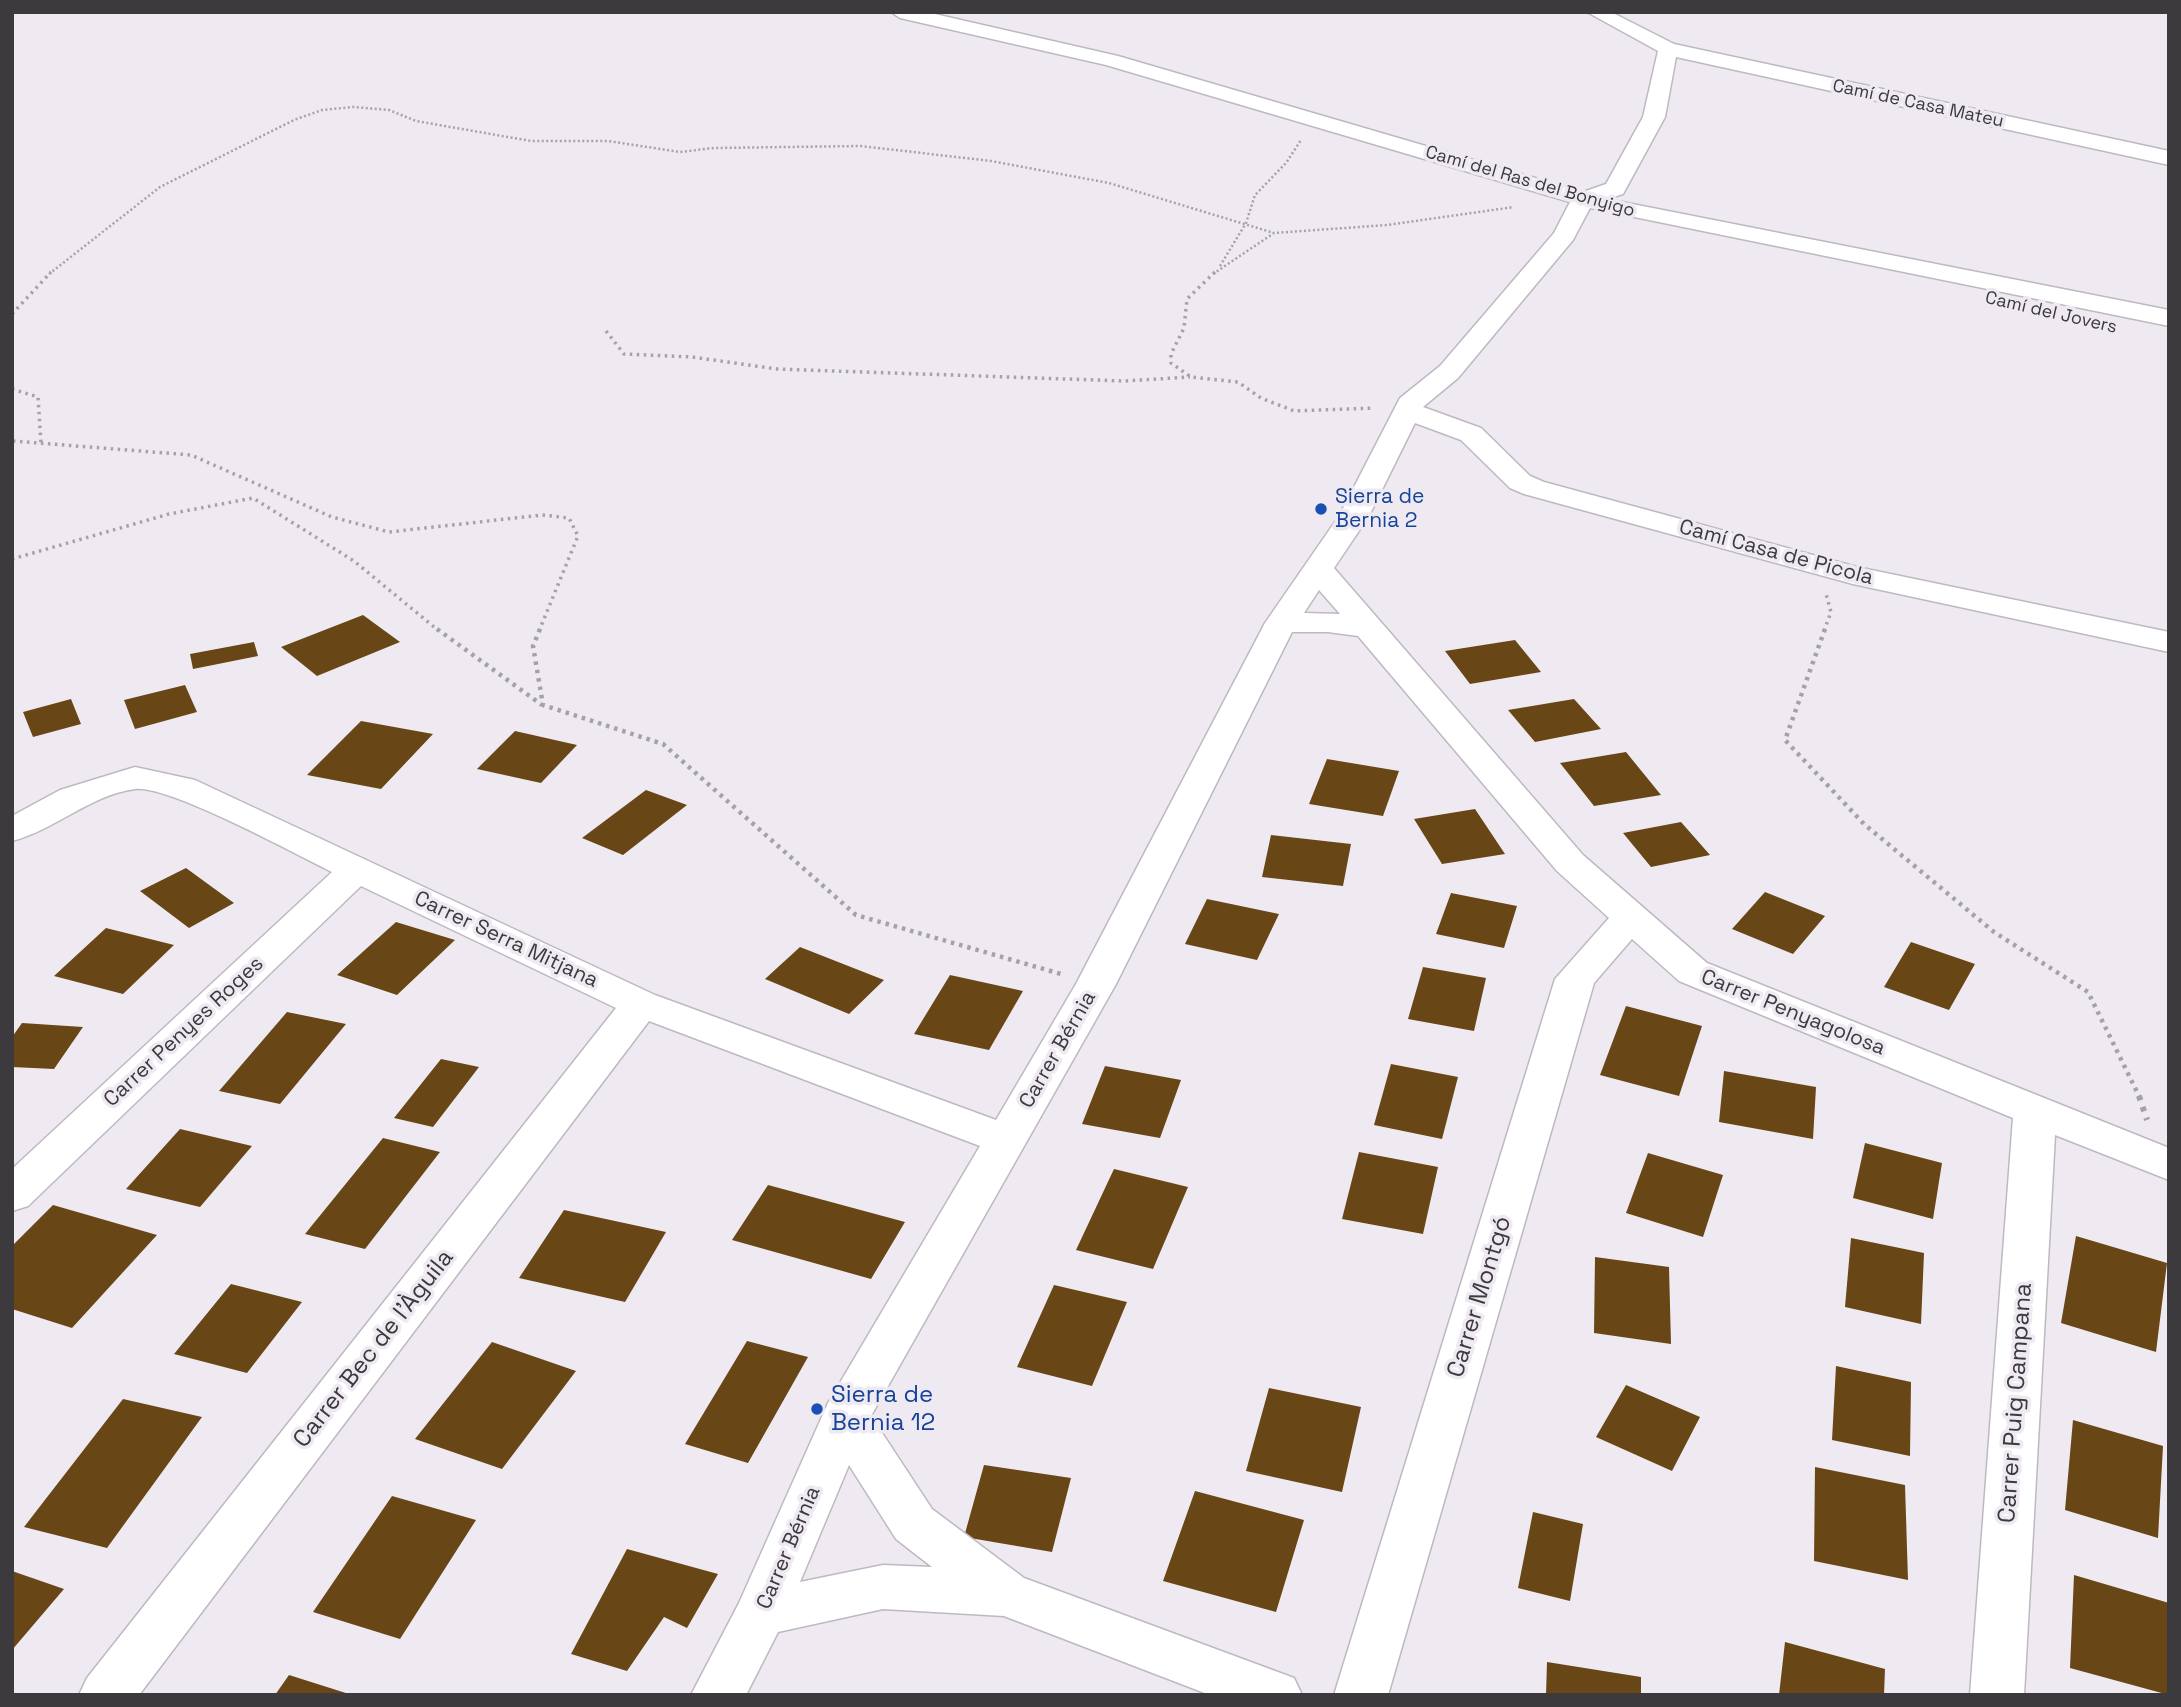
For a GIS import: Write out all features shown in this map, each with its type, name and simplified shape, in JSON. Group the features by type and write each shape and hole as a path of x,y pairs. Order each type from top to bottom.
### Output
{"street":[{"name":"Camí del Ras del Bonyigo","path":"900,12 1111,60 1583,199 1945,275 2169,318"},
{"name":"Camí de Casa Mateu","path":"1597,12 1668,48 2169,158"},
{"path":"1583,199 1615,189 1654,117 1668,48"},
{"name":"Carrer Bérnia","path":"718,1695 761,1613 845,1417 1096,984 1281,623 1354,516 1414,398 1449,372 1565,235 1583,199"},
{"name":"Camí del Jovers","path":"1945,275 1945,286 1957,290 2169,342"},
{"name":"Camí Casa de Picola","path":"1407,410 1471,434 1520,482 1534,488 1819,566 2169,642"},
{"name":"Carrer Penyagolosa","path":"1319,570 1365,627 1570,863 1693,972 2166,1164"},
{"path":"1281,623 1328,622 1365,627"},
{"name":"Carrer Serra Mitjana","path":"12,830 74,799 135,778 183,787 641,1004 1007,1140"},
{"name":"Carrer Penyes Roges","path":"12,1195 357,869"},
{"name":"Carrer Montgó","path":"1361,1695 1575,979 1630,917"},
{"name":"Carrer Bec de l'Àguila","path":"106,1695 641,1004"},
{"name":"Carrer Puig Campana","path":"1997,1695 2035,1112"},
{"path":"845,1417 914,1524 1005,1594 1275,1695"},
{"path":"761,1613 883,1587 1005,1594"}],"path":[{"path":"12,314 45,277 160,187 294,120 322,110 353,107 389,110 416,121 531,141 608,141 680,152 714,148 861,146 991,161 1109,183 1274,233 1387,225 1516,206"},
{"path":"1220,267 1246,223 1255,195 1300,143 1307,117"},
{"path":"1191,377 1171,363 1171,354 1180,341 1188,320 1187,299 1220,267 1274,233"},
{"path":"606,331 624,354 692,357 777,369 1124,380 1191,377 1238,382 1261,398 1294,411 1344,411 1391,406 1407,410"},
{"path":"12,389 38,397 41,443"},
{"path":"13,441 191,454 332,517 389,532 521,517 569,518 578,536 534,646 543,705"},
{"path":"12,559 169,514 253,498 354,561 409,609 543,705 663,744 856,915 1096,984"},
{"path":"1819,566 1830,612 1785,740 1864,824 1984,924 2088,992 2138,1093 2166,1164"}],"building":[{"path":"363,615 400,642 317,676 281,647"},
{"path":"1515,640 1541,672 1470,684 1445,651"},
{"path":"254,642 258,656 193,669 190,654"},
{"path":"185,685 197,712 135,729 124,700"},
{"path":"71,699 81,724 33,737 23,712"},
{"path":"1574,699 1601,729 1535,742 1508,710"},
{"path":"361,721 433,734 381,789 307,775"},
{"path":"515,731 577,745 541,783 477,769"},
{"path":"1626,752 1661,795 1594,806 1560,763"},
{"path":"1327,759 1399,771 1383,816 1309,804"},
{"path":"646,790 687,805 623,855 582,838"},
{"path":"1475,809 1505,854 1442,864 1414,819"},
{"path":"1681,822 1710,855 1651,867 1623,833"},
{"path":"1271,835 1351,844 1343,886 1262,877"},
{"path":"186,868 234,903 189,928 140,891"},
{"path":"1765,892 1825,916 1793,954 1732,929"},
{"path":"1451,893 1517,906 1504,948 1436,934"},
{"path":"1207,899 1279,914 1257,960 1185,944"},
{"path":"396,922 455,940 397,995 337,975"},
{"path":"106,928 174,945 123,994 54,976"},
{"path":"1911,942 1975,964 1949,1010 1884,987"},
{"path":"800,947 884,980 849,1014 765,979"},
{"path":"1423,967 1486,978 1474,1031 1408,1019"},
{"path":"950,975 1023,991 989,1050 914,1034"},
{"path":"1626,1006 1702,1026 1679,1096 1600,1075"},
{"path":"287,1012 346,1024 280,1104 219,1091"},
{"path":"22,1023 83,1027 54,1069 12,1067 12,1037"},
{"path":"441,1059 479,1067 433,1127 394,1118"},
{"path":"1391,1064 1458,1077 1442,1139 1374,1125"},
{"path":"1105,1066 1181,1080 1160,1138 1082,1124"},
{"path":"1724,1071 1816,1087 1813,1139 1719,1122"},
{"path":"180,1129 252,1146 200,1207 126,1189"},
{"path":"383,1138 440,1152 365,1249 305,1234"},
{"path":"1865,1143 1942,1163 1933,1219 1853,1198"},
{"path":"1359,1152 1438,1167 1423,1234 1342,1219"},
{"path":"1648,1153 1723,1175 1703,1237 1626,1213"},
{"path":"1114,1169 1188,1187 1153,1269 1076,1250"},
{"path":"768,1185 905,1222 871,1279 732,1240"},
{"path":"53,1205 157,1235 72,1328 12,1309 12,1246"},
{"path":"564,1210 666,1232 625,1302 519,1278"},
{"path":"2076,1236 2167,1263 2156,1352 2061,1323"},
{"path":"1851,1238 1924,1253 1921,1324 1845,1307"},
{"path":"1595,1257 1669,1267 1671,1344 1594,1333"},
{"path":"231,1284 302,1302 247,1373 174,1354"},
{"path":"1054,1285 1127,1302 1092,1386 1017,1367"},
{"path":"747,1341 808,1357 748,1463 685,1444"},
{"path":"492,1342 576,1371 502,1469 415,1439"},
{"path":"1836,1366 1911,1382 1910,1456 1832,1440"},
{"path":"1626,1385 1700,1417 1672,1471 1596,1437"},
{"path":"1269,1388 1361,1407 1342,1492 1246,1471"},
{"path":"123,1399 202,1417 107,1548 24,1527"},
{"path":"2073,1420 2163,1446 2158,1538 2065,1510"},
{"path":"984,1465 1071,1478 1052,1552 964,1537"},
{"path":"1815,1467 1905,1485 1908,1580 1814,1561"},
{"path":"1195,1491 1304,1520 1276,1612 1163,1581"},
{"path":"392,1496 476,1520 400,1639 313,1612"},
{"path":"1533,1512 1583,1524 1570,1601 1518,1588"},
{"path":"627,1549 718,1574 687,1628 664,1617 627,1671 571,1654"},
{"path":"12,1571 64,1589 12,1650"},
{"path":"2074,1575 2169,1603 2169,1695 2070,1668"},
{"path":"1785,1642 1885,1669 1884,1695 1779,1695"},
{"path":"1547,1662 1641,1677 1641,1695 1546,1695"},
{"path":"289,1675 349,1694 349,1695 275,1695"}],"place":[{"name":"Sierra de Bernia 2","path":"1321,509"},
{"name":"Sierra de Bernia 12","path":"817,1409"}]}
